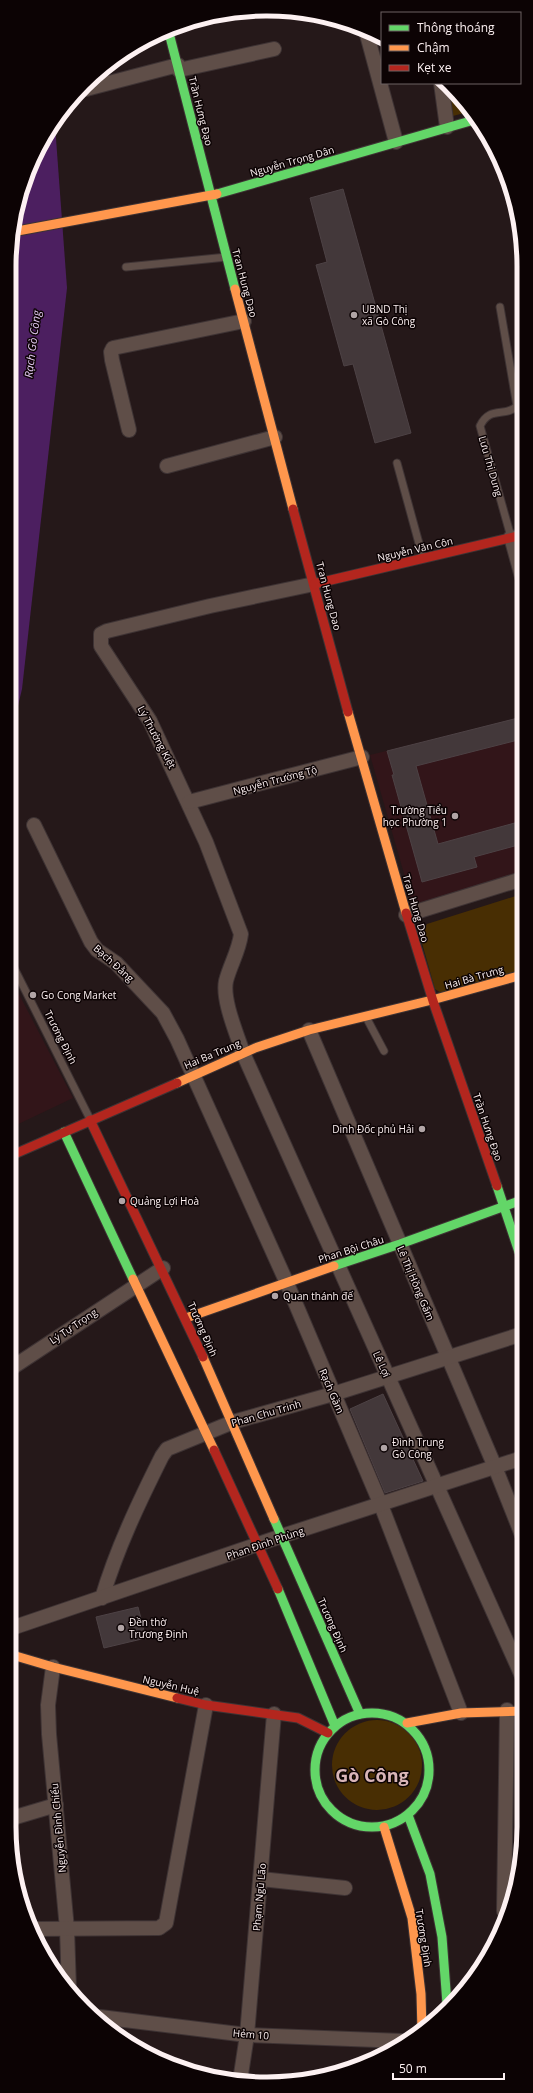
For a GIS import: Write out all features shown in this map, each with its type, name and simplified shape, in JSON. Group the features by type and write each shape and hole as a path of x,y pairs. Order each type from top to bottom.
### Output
{"street":[{"name":"Trần Hưng Đạo","path":"170,36 210,196"},
{"path":"368,38 396,142"},
{"path":"90,88 178,67 274,49"},
{"path":"442,87 448,127"},
{"name":"Nguyễn Trọng Dân","path":"19,231 210,196 470,121"},
{"name":"Tran Hung Dao","path":"210,196 314,584 406,914 432,1000"},
{"path":"129,430 112,360 111,352 113,348 244,321"},
{"path":"167,466 275,437"},
{"name":"Nguyễn Văn Côn","path":"314,584 516,536"},
{"name":"Lý Thường Kiệt","path":"243,1053 225,992 226,981 240,944 241,934 226,892 189,802 150,721 105,654 100,641 101,634 107,631 210,606 314,584"},
{"name":"Nguyễn Trường Tộ","path":"189,802 362,757"},
{"name":"Bạch Đằng","path":"34,825 91,942 97,950 116,963 163,1014 192,1074"},
{"path":"406,914 517,881"},
{"name":"Hai Bà Trưng","path":"432,1000 517,976"},
{"name":"Trần Hưng Đạo","path":"432,1000 517,1246"},
{"name":"Hai Ba Trung","path":"16,1153 192,1074 243,1053 309,1030 432,1000"},
{"name":"Lê Thị Hồng Gấm","path":"309,1030 495,1467 517,1523"},
{"name":"Lê Lợi","path":"243,1053 517,1665"},
{"name":"Rạch Gầm","path":"192,1074 286,1282 381,1505 461,1713"},
{"name":"Trương Định","path":"90,1120 186,1318 360,1714"},
{"path":"64,1132 259,1545 335,1726"},
{"name":"Phan Bội Châu","path":"186,1318 517,1202"},
{"name":"Lý Tự Trọng","path":"16,1365 163,1268"},
{"name":"Phan Chu Trinh","path":"102,1598 112,1564 139,1502 162,1456 167,1450 205,1432 233,1422 333,1394 517,1336"},
{"name":"Phan Đình Phùng","path":"16,1627 282,1536 517,1460"},
{"name":"Nguyễn Huệ","path":"16,1656 53,1668 206,1705 298,1718 328,1733"},
{"name":"Nguyễn Đình Chiểu","path":"53,1668 48,1705 68,1929 68,1979"},
{"path":"38,1929 159,1928 166,1923 206,1705"},
{"path":"506,1899 507,1710"},
{"path":"407,1723 461,1713 517,1711"},
{"path":"370,1712 390,1714 407,1723 420,1737 428,1754 430,1773 426,1791 416,1808 402,1820 384,1827 365,1827 346,1822 331,1810 320,1795 315,1776 316,1757 323,1740 335,1726 352,1716 360,1714 370,1712"},
{"name":"Phạm Ngũ Lão","path":"241,2075 247,2035 274,1714"},
{"path":"16,1817 56,1805"},
{"name":"Trương Định","path":"408,1815 430,1874 442,1937 447,2001"},
{"name":"Trương Định","path":"384,1827 412,1918 421,1994 422,2023"},
{"path":"260,1879 345,1888"},
{"name":"Hẻm 10","path":"104,2018 247,2035 396,2041"}],"lane":[{"path":"126,267 227,257"},
{"name":"Lưu Thị Dung","path":"500,307 517,406 513,410 490,413 483,419 480,426 516,536"},
{"path":"397,463 424,558"},
{"name":"Trương Định","path":"16,972 90,1120"},
{"path":"366,1016 384,1051"}],"shaded area":[{"path":"448,93 464,113 449,117"},
{"name":"Trường Tiểu học Phường 1","path":"517,718 517,879 415,912 370,755"},
{"path":"517,896 517,976 446,996 435,989 420,936 427,924"},
{"path":"16,989 73,1098 16,1125"},
{"path":"377,1720 394,1724 409,1733 418,1748 422,1765 418,1782 409,1797 394,1806 377,1810 360,1806 345,1797 336,1782 332,1765 336,1748 345,1733 360,1724"}],"water":[{"name":"Rạch Gò Công","path":"55,131 67,288 22,689 16,714 16,266 18,234 29,186 42,156"}],"building":[{"name":"UBND Thị xã Gò Công","path":"343,189 411,433 375,443 353,364 344,366 316,265 327,262 310,198"},
{"path":"517,718 517,740 416,766 438,844 517,822 517,845 474,857 477,867 422,882 392,775 394,775 387,751"},
{"name":"Đình Trung Gò Công","path":"383,1394 423,1481 385,1493 350,1409"},
{"name":"Đền thờ Trương Định","path":"138,1607 146,1638 104,1648 96,1617"}],"traffic: fast":[{"path":"170,36 235,289"},
{"path":"217,194 470,121"},
{"path":"64,1132 133,1279"},
{"path":"497,1186 517,1246"},
{"path":"334,1266 517,1202"},
{"path":"274,1519 360,1714"},
{"path":"278,1589 335,1726"},
{"path":"372,1713 394,1717 413,1729 425,1748 429,1770 425,1792 413,1811 394,1823 372,1827 350,1823 331,1811 319,1792 315,1770 319,1748 331,1729 350,1717 372,1713"},
{"path":"408,1815 430,1874 442,1937 447,2001"}],"traffic: slow":[{"path":"19,231 217,194"},
{"path":"235,289 293,509"},
{"path":"348,712 406,913"},
{"path":"177,1083 255,1048 309,1030 432,1000 517,976"},
{"path":"186,1318 334,1266"},
{"path":"133,1279 214,1450"},
{"path":"203,1357 274,1519"},
{"path":"16,1656 53,1667 177,1698"},
{"path":"407,1723 461,1713 517,1711"},
{"path":"384,1827 412,1918 421,1994 422,2023"}],"traffic: jam":[{"path":"293,509 348,712"},
{"path":"314,584 517,536"},
{"path":"406,913 433,1001 497,1186"},
{"path":"16,1153 177,1083"},
{"path":"90,1120 203,1357"},
{"path":"214,1450 278,1589"},
{"path":"177,1698 206,1705 298,1718 328,1733"}],"place":[{"name":"UBND Thị xã Gò Công","path":"354,315"},
{"name":"Trường Tiểu học Phường 1","path":"455,816"},
{"name":"Go Cong Market","path":"33,995"},
{"name":"Dinh Đốc phủ Hải","path":"422,1129"},
{"name":"Quảng Lợi Hoà","path":"122,1201"},
{"name":"Quan thánh đế","path":"275,1296"},
{"name":"Đình Trung Gò Công","path":"384,1448"},
{"name":"Đền thờ Trương Định","path":"121,1628"}],"district":[{"name":"Gò Công","path":"372,1775"}]}
